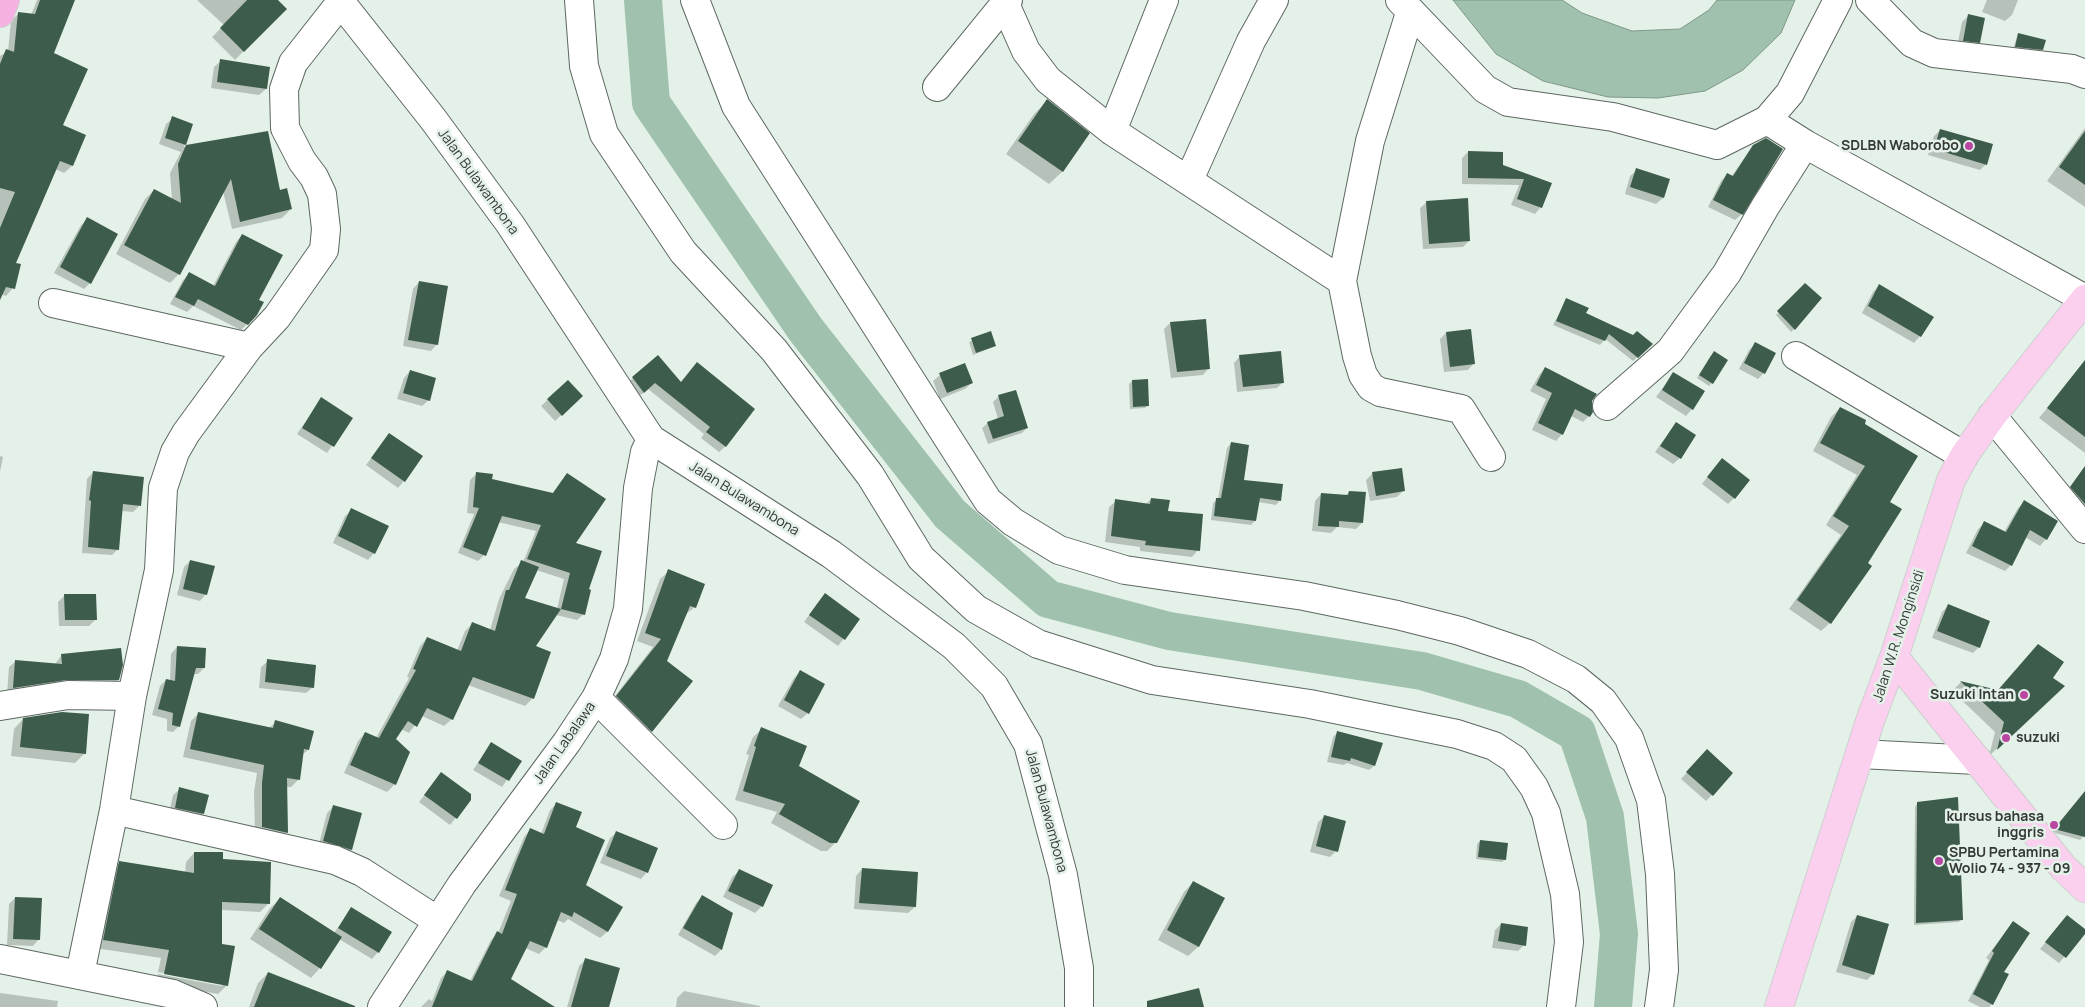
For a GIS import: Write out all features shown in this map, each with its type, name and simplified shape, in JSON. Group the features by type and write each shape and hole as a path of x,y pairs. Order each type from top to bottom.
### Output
{"highway":[{"path":"0,13 5,0"}],"main road":[{"name":"Jalan W.R. Monginsidi","path":"1779,1007 1951,480 1964,456 1992,416 2085,299"},
{"path":"1894,657 2063,867 2085,888"}],"street":[{"path":"579,0 584,66 604,134 683,252 774,350 870,474 921,558 976,609 1038,644 1152,680 1310,704 1458,734 1494,746 1514,759 1534,788 1546,813 1565,894 1569,942 1561,1007"},
{"path":"695,0 736,106 988,501 1013,522 1059,550 1125,570 1304,596 1398,615 1460,631 1528,654 1576,679 1603,701 1629,738 1651,800 1660,874 1664,970 1659,1007"},
{"path":"1112,131 1164,0"},
{"path":"1189,180 1251,41 1274,0"},
{"path":"1405,6 1485,89 1508,102 1613,117 1717,145 1767,120 1790,93 1838,0"},
{"path":"1870,0 1912,43 1934,54 2072,69 2085,74"},
{"path":"80,974 114,810 132,696 159,570 163,488 175,452 186,433 248,348 277,317 324,250 326,229 322,194 285,128 284,89 293,63 340,1"},
{"name":"Jalan Bulawambona","path":"340,1 433,120 510,224 651,439 831,554 954,646 994,686 1028,744 1063,875 1079,968 1079,1007"},
{"path":"937,87 1006,2 1026,51 1048,80 1112,131 1342,281"},
{"path":"1405,6 1370,141 1342,281 1357,356 1363,375 1371,387 1380,392 1462,408 1491,457"},
{"path":"1767,120 1805,144 2085,299"},
{"path":"1607,406 1670,351 1726,273 1805,144"},
{"path":"53,303 248,348"},
{"path":"1796,356 1964,456"},
{"path":"1992,416 2085,529"},
{"name":"Jalan Labalawa","path":"382,1007 462,884 567,742 596,698 614,658 628,609 638,488 645,452 651,439"},
{"path":"0,706 68,695 132,696"},
{"path":"596,698 723,825"},
{"path":"1860,754 1977,760"},
{"path":"114,810 335,860 362,872 438,921"},
{"path":"0,959 173,994 203,1007"}],"shaded area":[{"path":"1453,0 1562,0 1582,13 1632,31 1680,29 1709,10 1717,0 1795,0 1781,33 1743,70 1705,91 1658,98 1608,97 1543,81 1496,54"}],"building":[{"path":"40,0 75,0 54,53 88,69 63,125 86,135 73,166 60,161 16,263 21,264 15,289 6,287 0,300 0,228 15,192 0,188 0,64 6,49 14,52 18,12 35,14"},
{"path":"247,0 278,0 287,9 244,52 220,28"},
{"path":"1968,14 1985,18 1980,43 1963,41"},
{"path":"2018,33 2046,40 2043,50 2015,47"},
{"path":"220,59 270,67 267,89 217,82"},
{"path":"1047,99 1090,133 1063,172 1018,141"},
{"path":"172,116 193,124 186,145 165,138"},
{"path":"1940,129 1993,144 1987,165 1934,149"},
{"path":"268,131 280,190 287,188 292,209 240,222 231,179 180,275 124,245 154,189 181,203 178,164 186,145"},
{"path":"2085,131 2085,185 2059,167"},
{"path":"1766,138 1783,149 1743,215 1713,200 1727,173 1733,176 1753,145"},
{"path":"1468,151 1503,152 1503,165 1552,183 1542,208 1517,199 1524,179 1468,178"},
{"path":"1636,168 1670,179 1664,198 1630,187"},
{"path":"1468,198 1470,241 1429,244 1426,201"},
{"path":"87,217 118,234 91,284 60,267"},
{"path":"242,234 283,255 259,300 264,302 257,315 248,325 198,299 194,306 175,297 189,272 215,286"},
{"path":"419,281 448,286 438,345 408,340"},
{"path":"1805,283 1822,298 1795,330 1777,311"},
{"path":"1879,284 1934,317 1921,337 1868,306"},
{"path":"1566,298 1589,308 1586,313 1633,335 1637,331 1653,344 1638,358 1609,334 1605,341 1556,321"},
{"path":"1206,319 1210,369 1177,372 1170,322"},
{"path":"1471,329 1475,364 1450,367 1446,332"},
{"path":"991,331 996,346 976,353 971,338"},
{"path":"1755,342 1776,353 1765,374 1744,363"},
{"path":"1281,351 1284,383 1243,387 1239,355"},
{"path":"1714,351 1728,360 1713,384 1699,375"},
{"path":"658,355 681,382 697,362 755,409 726,447 706,432 710,427 655,383 644,393 632,377"},
{"path":"2085,360 2085,437 2047,408"},
{"path":"965,363 973,383 947,393 939,373"},
{"path":"1545,367 1597,394 1592,401 1593,412 1590,417 1575,409 1563,435 1538,423 1552,393 1536,385"},
{"path":"410,370 436,378 430,401 403,393"},
{"path":"1673,372 1705,391 1693,410 1662,390"},
{"path":"1148,379 1149,406 1133,407 1132,380"},
{"path":"568,380 583,396 562,416 547,399"},
{"path":"1016,390 1028,428 993,439 987,422 1004,416 998,395"},
{"path":"321,397 353,418 334,447 302,428"},
{"path":"1840,407 1866,420 1865,424 1918,456 1890,502 1902,509 1868,563 1872,566 1831,624 1797,600 1849,526 1833,516 1865,466 1820,443"},
{"path":"1676,422 1696,435 1681,459 1660,446"},
{"path":"389,433 423,456 405,482 371,458"},
{"path":"1231,442 1249,445 1244,480 1283,484 1281,501 1260,498 1256,521 1214,516 1216,498 1221,498"},
{"path":"1722,458 1750,480 1735,499 1707,477"},
{"path":"2085,466 2085,504 2070,487"},
{"path":"1402,468 1405,491 1376,496 1372,472"},
{"path":"93,471 144,477 141,506 123,504 119,550 88,547 91,501 89,500"},
{"path":"476,472 493,474 492,479 553,493 567,473 606,499 576,543 602,551 589,589 591,590 585,615 561,609 570,573 527,559 541,525 502,516 486,556 463,547 479,508 473,507"},
{"path":"1349,491 1366,492 1363,523 1339,521 1339,527 1318,526 1321,493 1348,495"},
{"path":"1151,498 1170,500 1168,511 1203,514 1200,551 1145,545 1146,541 1111,536 1115,499 1150,504"},
{"path":"2024,500 2058,521 2047,540 2030,530 2012,566 1972,546 1984,521 2006,532"},
{"path":"351,508 389,526 375,554 338,536"},
{"path":"190,560 215,566 207,595 183,589"},
{"path":"521,560 539,567 525,598 561,609 536,646 551,652 534,699 473,677 453,720 427,708 417,727 408,721 396,739 410,752 396,785 350,765 365,732 379,738 416,670 413,669 427,637 461,651 472,622 495,631 506,590 509,590"},
{"path":"668,569 705,584 696,608 690,606 667,661 693,681 652,732 616,696 661,639 645,633"},
{"path":"825,593 860,619 845,640 809,615"},
{"path":"64,594 96,594 97,620 65,620"},
{"path":"1948,604 1990,621 1980,648 1937,631"},
{"name":"Suzuki Intan","path":"2038,644 2064,662 2053,678 2065,686 1997,750 2004,722 1960,681 1998,690"},
{"path":"177,646 206,648 205,668 196,668 180,727 172,725 173,713 158,709 166,679 175,681"},
{"path":"121,648 123,665 119,680 66,680 13,688 15,660 62,664 61,654"},
{"path":"267,659 316,665 314,688 265,682"},
{"path":"800,670 825,684 809,714 784,700"},
{"path":"62,712 89,714 86,754 20,747 23,718"},
{"path":"198,712 273,728 275,720 314,731 309,750 304,749 300,780 287,778 288,833 262,827 264,765 190,749"},
{"path":"761,727 807,746 799,766 860,801 837,843 830,843 779,814 785,804 743,791 756,747 754,746"},
{"path":"1337,731 1383,743 1375,766 1351,758 1350,761 1331,757"},
{"path":"491,742 522,761 509,781 478,763"},
{"path":"1707,749 1733,773 1713,796 1686,772"},
{"path":"441,772 471,794 471,800 457,819 424,795"},
{"path":"179,787 209,795 204,814 175,808"},
{"path":"2085,791 2085,837 2054,829"},
{"name":"SPBU Pertamina Wolio 74 - 937 - 09","path":"1958,797 1963,920 1916,923 1917,802"},
{"path":"556,802 582,812 576,827 605,840 586,885 623,907 608,932 574,912 572,917 561,912 547,948 530,941 511,979 555,1007 432,1007 447,970 472,981 497,931 502,934 517,894 505,890 517,859 530,828 544,834"},
{"path":"333,805 362,813 352,850 323,841"},
{"path":"1324,815 1346,821 1338,852 1316,846"},
{"path":"616,831 658,848 648,873 606,856"},
{"path":"1480,840 1508,843 1506,860 1478,857"},
{"path":"194,852 223,852 223,859 271,862 270,904 222,902 222,944 235,946 228,986 164,974 169,950 103,940 119,861 194,873"},
{"path":"862,868 918,872 916,907 859,903"},
{"path":"739,869 773,885 763,907 728,891"},
{"path":"1193,881 1225,898 1199,947 1167,930"},
{"path":"702,895 733,913 722,950 683,928"},
{"path":"15,897 42,898 40,940 13,939"},
{"path":"280,897 342,937 321,969 259,929"},
{"path":"351,907 392,932 379,953 338,928"},
{"path":"1857,915 1889,924 1874,975 1842,965"},
{"path":"2067,915 2085,929 2085,934 2066,958 2045,942"},
{"path":"2013,921 2030,933 2004,972 2009,974 1993,1005 1973,994 1994,953 1992,951"},
{"path":"1501,923 1528,927 1526,946 1498,941"},
{"path":"585,958 620,968 609,1007 571,1007"},
{"path":"268,972 355,1006 355,1007 254,1007"},
{"path":"1199,988 1204,1007 1147,1007 1147,1001"}],"waterway":[{"path":"643,0 651,103 806,330 950,514 1048,599 1169,631 1422,671 1518,699 1577,733 1605,817 1619,934 1613,1007"}],"place":[{"name":"SDLBN Waborobo","path":"1969,146"},
{"name":"Suzuki Intan","path":"2024,695"},
{"name":"suzuki","path":"2006,738"},
{"name":"kursus bahasa inggris","path":"2054,825"},
{"name":"SPBU Pertamina Wolio 74 - 937 - 09","path":"1939,861"}]}
